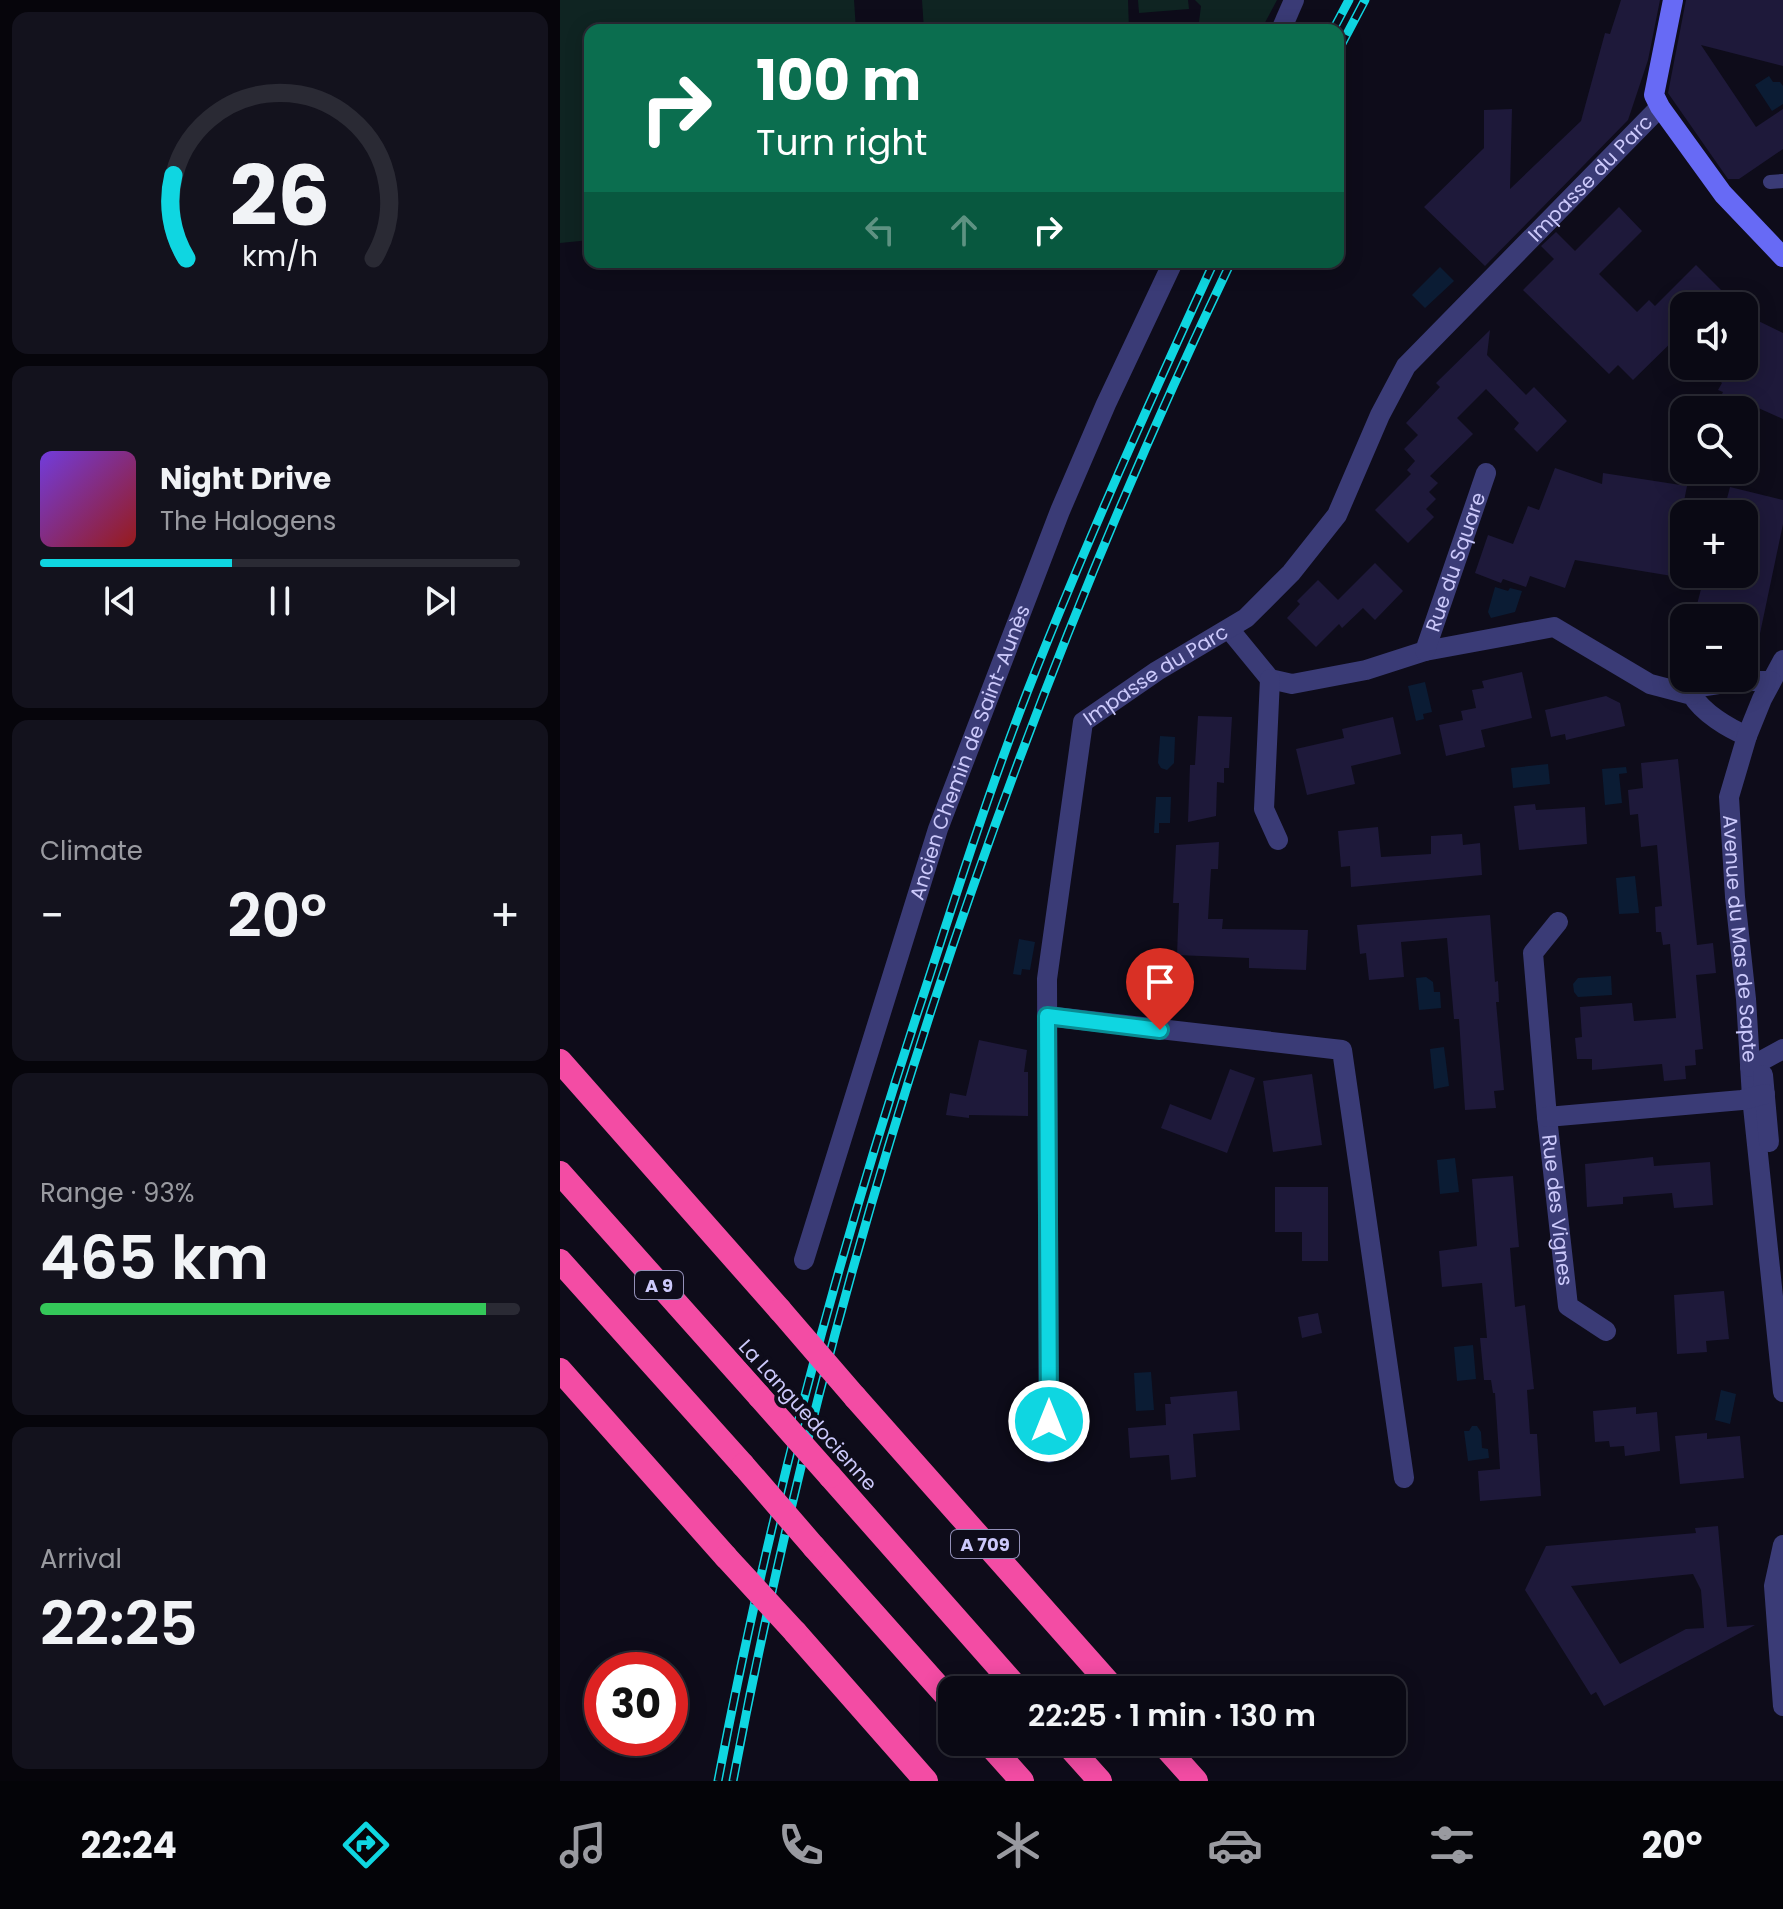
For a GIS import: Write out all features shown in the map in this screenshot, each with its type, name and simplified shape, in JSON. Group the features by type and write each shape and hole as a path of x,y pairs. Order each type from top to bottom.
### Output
{"highway":[{"name":"A 709","path":"560,1061 1103,1676"},
{"name":"La Languedocienne","path":"560,1173 1007,1676"},
{"path":"560,1261 938,1686"},
{"path":"560,1370 926,1781"},
{"path":"1000,1756 1022,1781"},
{"path":"1078,1756 1100,1781"},
{"path":"1174,1756 1196,1781"}],"street":[{"path":"1284,24 1294,0"},
{"path":"1673,0 1654,95 1723,194 1783,257"},
{"name":"Impasse du Parc","path":"1049,1453 1047,979 1083,722 1157,671 1246,618 1291,573 1337,515 1380,415 1406,366 1660,107"},
{"name":"Ancien Chemin de Saint-Aunès","path":"804,1260 938,829 1060,511 1170,268"},
{"name":"Rue du Square","path":"1425,651 1486,473"},
{"name":"Rue du Square","path":"1270,679 1292,684 1366,670 1425,651 1554,627 1650,684 1692,695 1698,705 1732,730 1747,736"},
{"path":"1229,629 1270,679 1264,809 1278,840"},
{"name":"Avenue du Mas de Sapte","path":"1783,660 1747,736 1735,782 1743,794 1758,1096 1783,1392"},
{"path":"1692,695 1699,687 1738,681 1771,681"},
{"name":"Rue des Vignes","path":"1558,922 1533,953 1568,1306 1606,1331"},
{"path":"1047,1016 1342,1050 1404,1478"},
{"path":"1756,1064 1783,1049"},
{"name":"Avenue du Mas de Sapte","path":"1758,1096 1783,1265"},
{"name":"Rue des Vignes","path":"1547,1117 1758,1096"},
{"path":"1783,1545 1774,1586 1783,1706"}],"green space":[{"path":"560,0 854,0 856,24 584,24 584,241 560,243"},
{"path":"922,0 1128,0 1129,24 924,24"},
{"path":"1138,0 1188,0 1189,9 1139,13"},
{"path":"1195,0 1277,0 1264,24 1199,24 1201,6"}],"water":[{"path":"1769,76 1773,82 1780,82 1783,86 1783,104 1772,111 1755,85"},
{"path":"1440,267 1454,281 1425,308 1412,295"},
{"path":"1495,587 1522,591 1515,612 1491,618 1488,612"},
{"path":"1425,682 1432,712 1423,714 1424,719 1416,721 1408,686"},
{"path":"1160,736 1175,737 1174,763 1167,770 1158,763"},
{"path":"1548,764 1550,784 1513,788 1511,768"},
{"path":"1626,767 1627,773 1619,774 1622,803 1605,805 1602,769"},
{"path":"1156,797 1171,797 1170,823 1159,823 1159,833 1154,833"},
{"path":"1635,876 1639,913 1619,914 1616,878"},
{"path":"1019,939 1035,942 1030,970 1022,969 1021,975 1013,974"},
{"path":"1611,976 1612,995 1578,997 1574,992 1573,984 1578,978"},
{"path":"1426,977 1433,982 1434,992 1440,992 1441,1008 1419,1010 1416,978"},
{"path":"1444,1047 1449,1086 1434,1089 1430,1049"},
{"path":"1455,1158 1459,1192 1440,1194 1437,1160"},
{"path":"1473,1345 1476,1379 1457,1381 1454,1347"},
{"path":"1151,1372 1154,1410 1136,1411 1134,1373"},
{"path":"1721,1390 1736,1394 1730,1424 1715,1420"},
{"path":"1472,1426 1477,1426 1481,1432 1482,1448 1488,1449 1489,1458 1468,1461 1464,1431 1469,1431"}],"building":[{"path":"1621,0 1660,0 1648,60 1628,120 1485,266 1424,207 1484,148 1484,110 1512,109 1510,189 1581,121 1605,33 1610,34"},
{"path":"1686,0 1783,0 1783,66 1701,45 1756,127 1783,109 1783,149 1739,179 1728,179 1668,93"},
{"path":"1619,207 1642,231 1599,274 1637,312 1649,300 1655,306 1696,265 1723,292 1670,292 1670,344 1633,380 1618,365 1609,374 1523,290 1554,259 1541,246 1556,232 1575,251"},
{"path":"1758,321 1783,333 1783,419 1758,408 1758,396 1721,396 1723,392 1718,390 1722,383 1719,380 1758,380"},
{"path":"1490,330 1487,355 1526,395 1534,387 1567,421 1537,452 1514,429 1519,423 1486,389 1457,418 1473,434 1430,476 1438,483 1429,492 1436,499 1426,509 1434,517 1408,543 1375,510 1411,474 1407,470 1415,461 1404,449 1418,435 1406,423 1440,387 1436,383"},
{"path":"1555,468 1602,484 1603,473 1687,486 1684,500 1670,500 1670,576 1575,560 1565,588 1530,576 1526,587 1503,579 1501,583 1475,573 1488,535 1513,544 1528,506 1539,510"},
{"path":"1730,487 1783,500 1783,524 1758,643 1758,604 1697,604 1701,588 1758,588 1758,500 1727,500"},
{"path":"1375,563 1403,591 1375,620 1363,608 1342,628 1339,624 1316,647 1287,618 1300,604 1297,601 1318,580 1338,600"},
{"path":"1522,672 1532,718 1481,730 1485,747 1446,756 1439,725 1463,720 1461,711 1476,708 1472,690 1484,688 1482,681"},
{"path":"1606,696 1620,703 1625,726 1566,740 1565,734 1551,737 1545,710"},
{"path":"1198,716 1232,717 1229,768 1224,768 1224,783 1217,782 1216,816 1188,822 1190,765 1195,765"},
{"path":"1393,717 1401,754 1351,766 1355,784 1307,795 1296,749 1344,738 1342,729"},
{"path":"1678,759 1697,945 1713,943 1716,973 1696,975 1703,1049 1695,1050 1696,1065 1685,1066 1686,1079 1664,1081 1662,1064 1592,1070 1592,1059 1577,1059 1575,1038 1582,1037 1580,1007 1632,1003 1634,1021 1676,1018 1670,944 1663,945 1661,932 1656,932 1655,907 1662,906 1657,845 1641,847 1638,814 1630,815 1628,790 1643,788 1641,763"},
{"path":"1535,804 1536,810 1585,807 1587,844 1519,850 1514,806"},
{"path":"1378,827 1381,857 1431,854 1431,836 1462,834 1463,845 1480,843 1482,875 1351,887 1350,866 1341,867 1338,831"},
{"path":"1219,842 1218,869 1211,869 1208,919 1223,919 1222,929 1308,930 1306,970 1249,968 1249,958 1177,955 1179,903 1173,903 1176,845"},
{"path":"1490,915 1495,982 1498,981 1499,1002 1496,1002 1504,1090 1494,1091 1496,1108 1465,1110 1459,1019 1454,1019 1447,938 1401,942 1404,977 1369,980 1366,953 1360,954 1357,925"},
{"path":"979,1040 1027,1050 1024,1072 1028,1072 1028,1116 969,1115 969,1118 946,1115 950,1093 966,1096"},
{"path":"1230,1069 1255,1078 1227,1153 1161,1128 1170,1104 1211,1120"},
{"path":"1312,1074 1322,1145 1273,1152 1263,1081"},
{"path":"1653,1157 1654,1166 1710,1162 1713,1205 1674,1208 1672,1193 1623,1197 1623,1204 1587,1207 1585,1164"},
{"path":"1513,1176 1519,1247 1510,1248 1515,1307 1525,1305 1534,1389 1527,1390 1530,1434 1537,1434 1541,1496 1480,1501 1478,1471 1500,1469 1495,1393 1491,1380 1484,1380 1480,1338 1487,1338 1482,1283 1442,1287 1439,1251 1477,1246 1472,1179"},
{"path":"1275,1187 1328,1187 1328,1261 1302,1261 1302,1232 1275,1232"},
{"path":"1724,1291 1729,1339 1706,1341 1707,1352 1677,1354 1674,1295"},
{"path":"1318,1313 1322,1333 1302,1338 1298,1317"},
{"path":"1237,1391 1240,1430 1193,1434 1196,1477 1171,1480 1169,1455 1130,1458 1128,1428 1166,1425 1165,1404 1171,1404 1170,1397"},
{"path":"1636,1407 1636,1414 1657,1412 1660,1451 1625,1456 1624,1446 1610,1447 1609,1441 1595,1442 1593,1411"},
{"path":"1707,1433 1707,1439 1740,1436 1744,1478 1680,1484 1675,1436"},
{"path":"1718,1526 1727,1627 1755,1625 1604,1706 1596,1692 1591,1695 1525,1590 1546,1546 1696,1533 1695,1528","holes":["1693,1574 1701,1590 1704,1628 1686,1629 1620,1664 1571,1586"]}],"railway":[{"path":"1336,24 1349,0"},
{"path":"1344,40 1365,0"},
{"path":"718,1781 760,1580 809,1381 864,1183 950,913 1028,690 1118,474 1211,268"},
{"path":"733,1781 773,1585 820,1391 873,1197 933,1005 998,816 1070,628 1148,444 1228,268"}],"route":[{"path":"1049,1421 1047,1016 1160,1030"}]}
